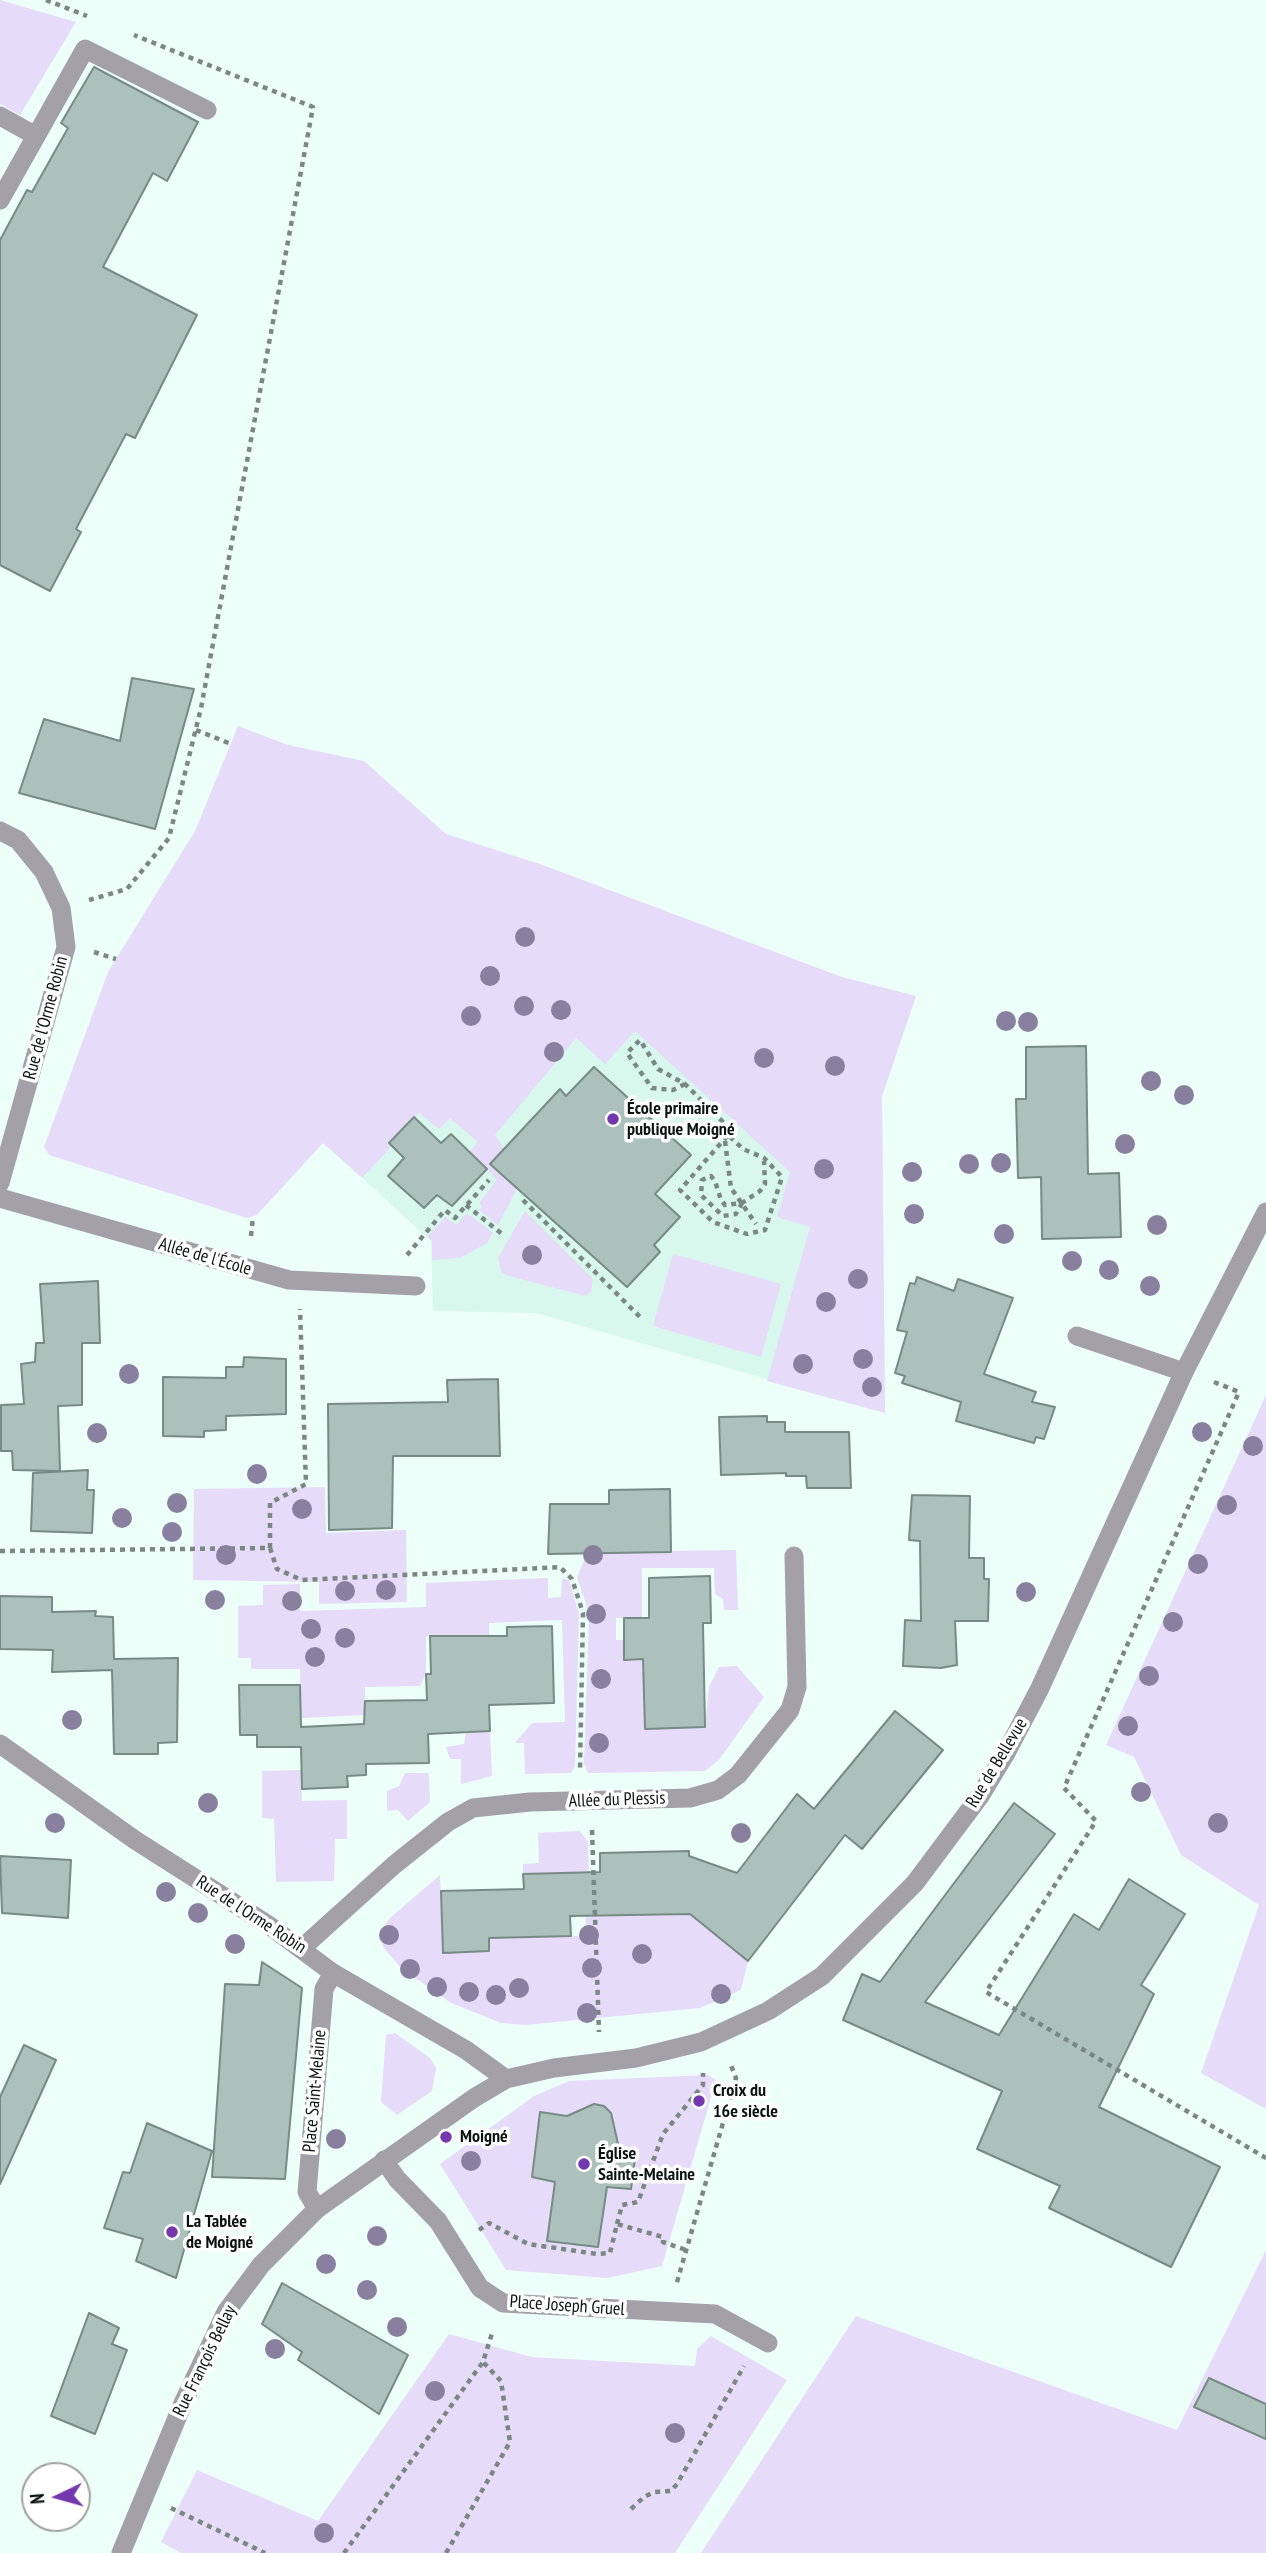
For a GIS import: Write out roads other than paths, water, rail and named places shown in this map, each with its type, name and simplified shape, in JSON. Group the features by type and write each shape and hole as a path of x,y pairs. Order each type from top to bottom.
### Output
{"street":[{"path":"0,200 85,49 207,110"},
{"path":"0,117 36,136"},
{"name":"Rue de l'Orme Robin","path":"0,831 18,840 44,872 61,908 66,947 0,1183"},
{"name":"Allée de l'École","path":"0,1198 239,1267 299,1280 416,1286"},
{"name":"Rue de Bellevue","path":"506,2079 636,2058 710,2039 768,2011 822,1976 915,1883 980,1796 1040,1688 1184,1372 1266,1212"},
{"path":"1077,1336 1184,1372"},
{"name":"Allée du Plessis","path":"302,1948 405,1856 448,1822 474,1808 590,1800 690,1798 718,1790 738,1775 790,1710 797,1687 794,1556"},
{"name":"Rue de l'Orme Robin","path":"0,1744 135,1840 302,1948 333,1973 466,2050 506,2079"},
{"name":"Place Saint-Melaine","path":"317,2209 307,2192 324,1989 333,1973"},
{"name":"Rue François Bellay","path":"121,2553 184,2401 226,2312 261,2265 317,2209 474,2098 506,2079"},
{"name":"Place Joseph Gruel","path":"384,2160 397,2179 438,2221 480,2288 503,2303 715,2314 764,2341"}],"place":[{"name":"École primaire publique Moigné","path":"613,1119"},
{"name":"Croix du 16e siècle","path":"699,2101"},
{"name":"Moigné","path":"446,2137"},
{"name":"Église Sainte-Melaine","path":"584,2164"},
{"name":"La Tablée de Moigné","path":"172,2232"}]}
